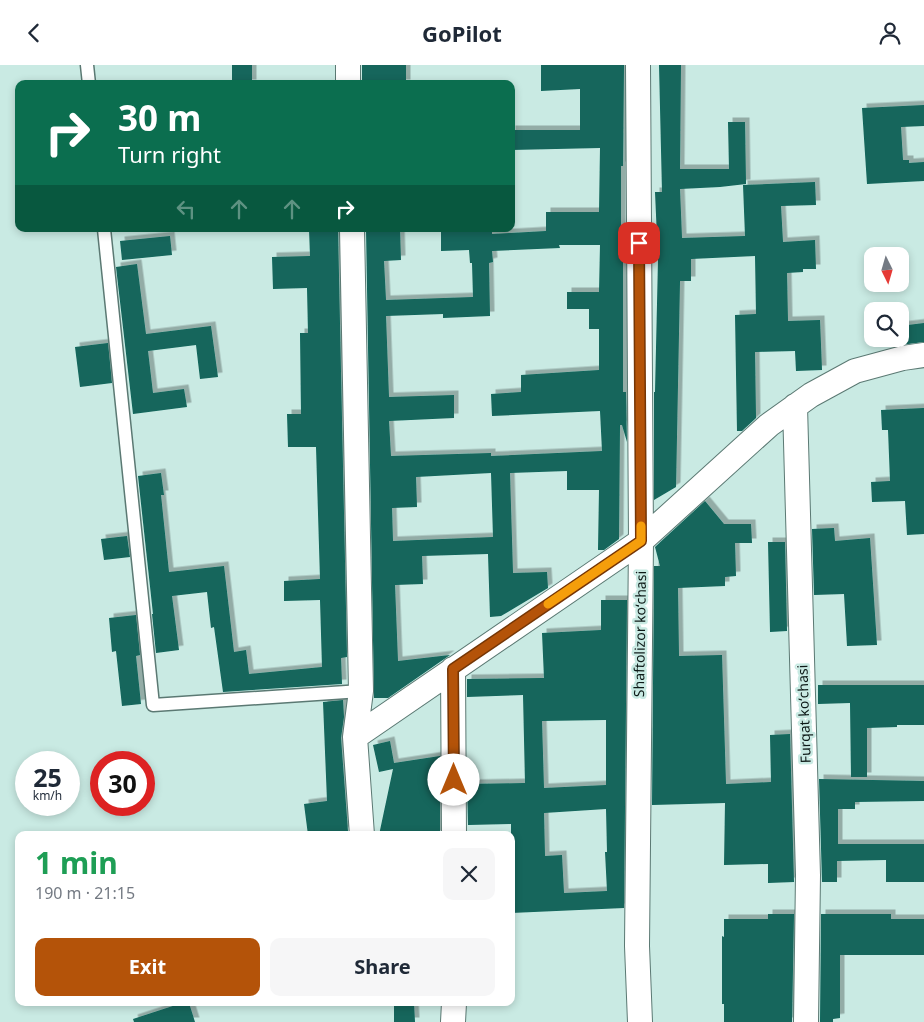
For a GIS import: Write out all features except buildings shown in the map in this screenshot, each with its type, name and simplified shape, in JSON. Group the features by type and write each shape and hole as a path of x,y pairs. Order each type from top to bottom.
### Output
{"street":[{"path":"348,65 348,80"},
{"name":"Shaftolizor koʻchasi","path":"638,65 641,541 637,937 640,1022"},
{"path":"352,232 360,691 355,737 362,831"},
{"path":"355,737 641,541 769,425 811,395 855,371 903,358 924,355"},
{"name":"Furqat koʻchasi","path":"795,406 808,875 806,1022"},
{"path":"453,669 454,831"},
{"path":"453,1022 454,1006"}],"lane":[{"path":"87,65 88,80"},
{"path":"104,232 153,705 360,691"}],"slow traffic":[{"path":"548,604 641,541 641,526"}],"route":[{"path":"454,780 453,669 641,541 639,243"}]}
